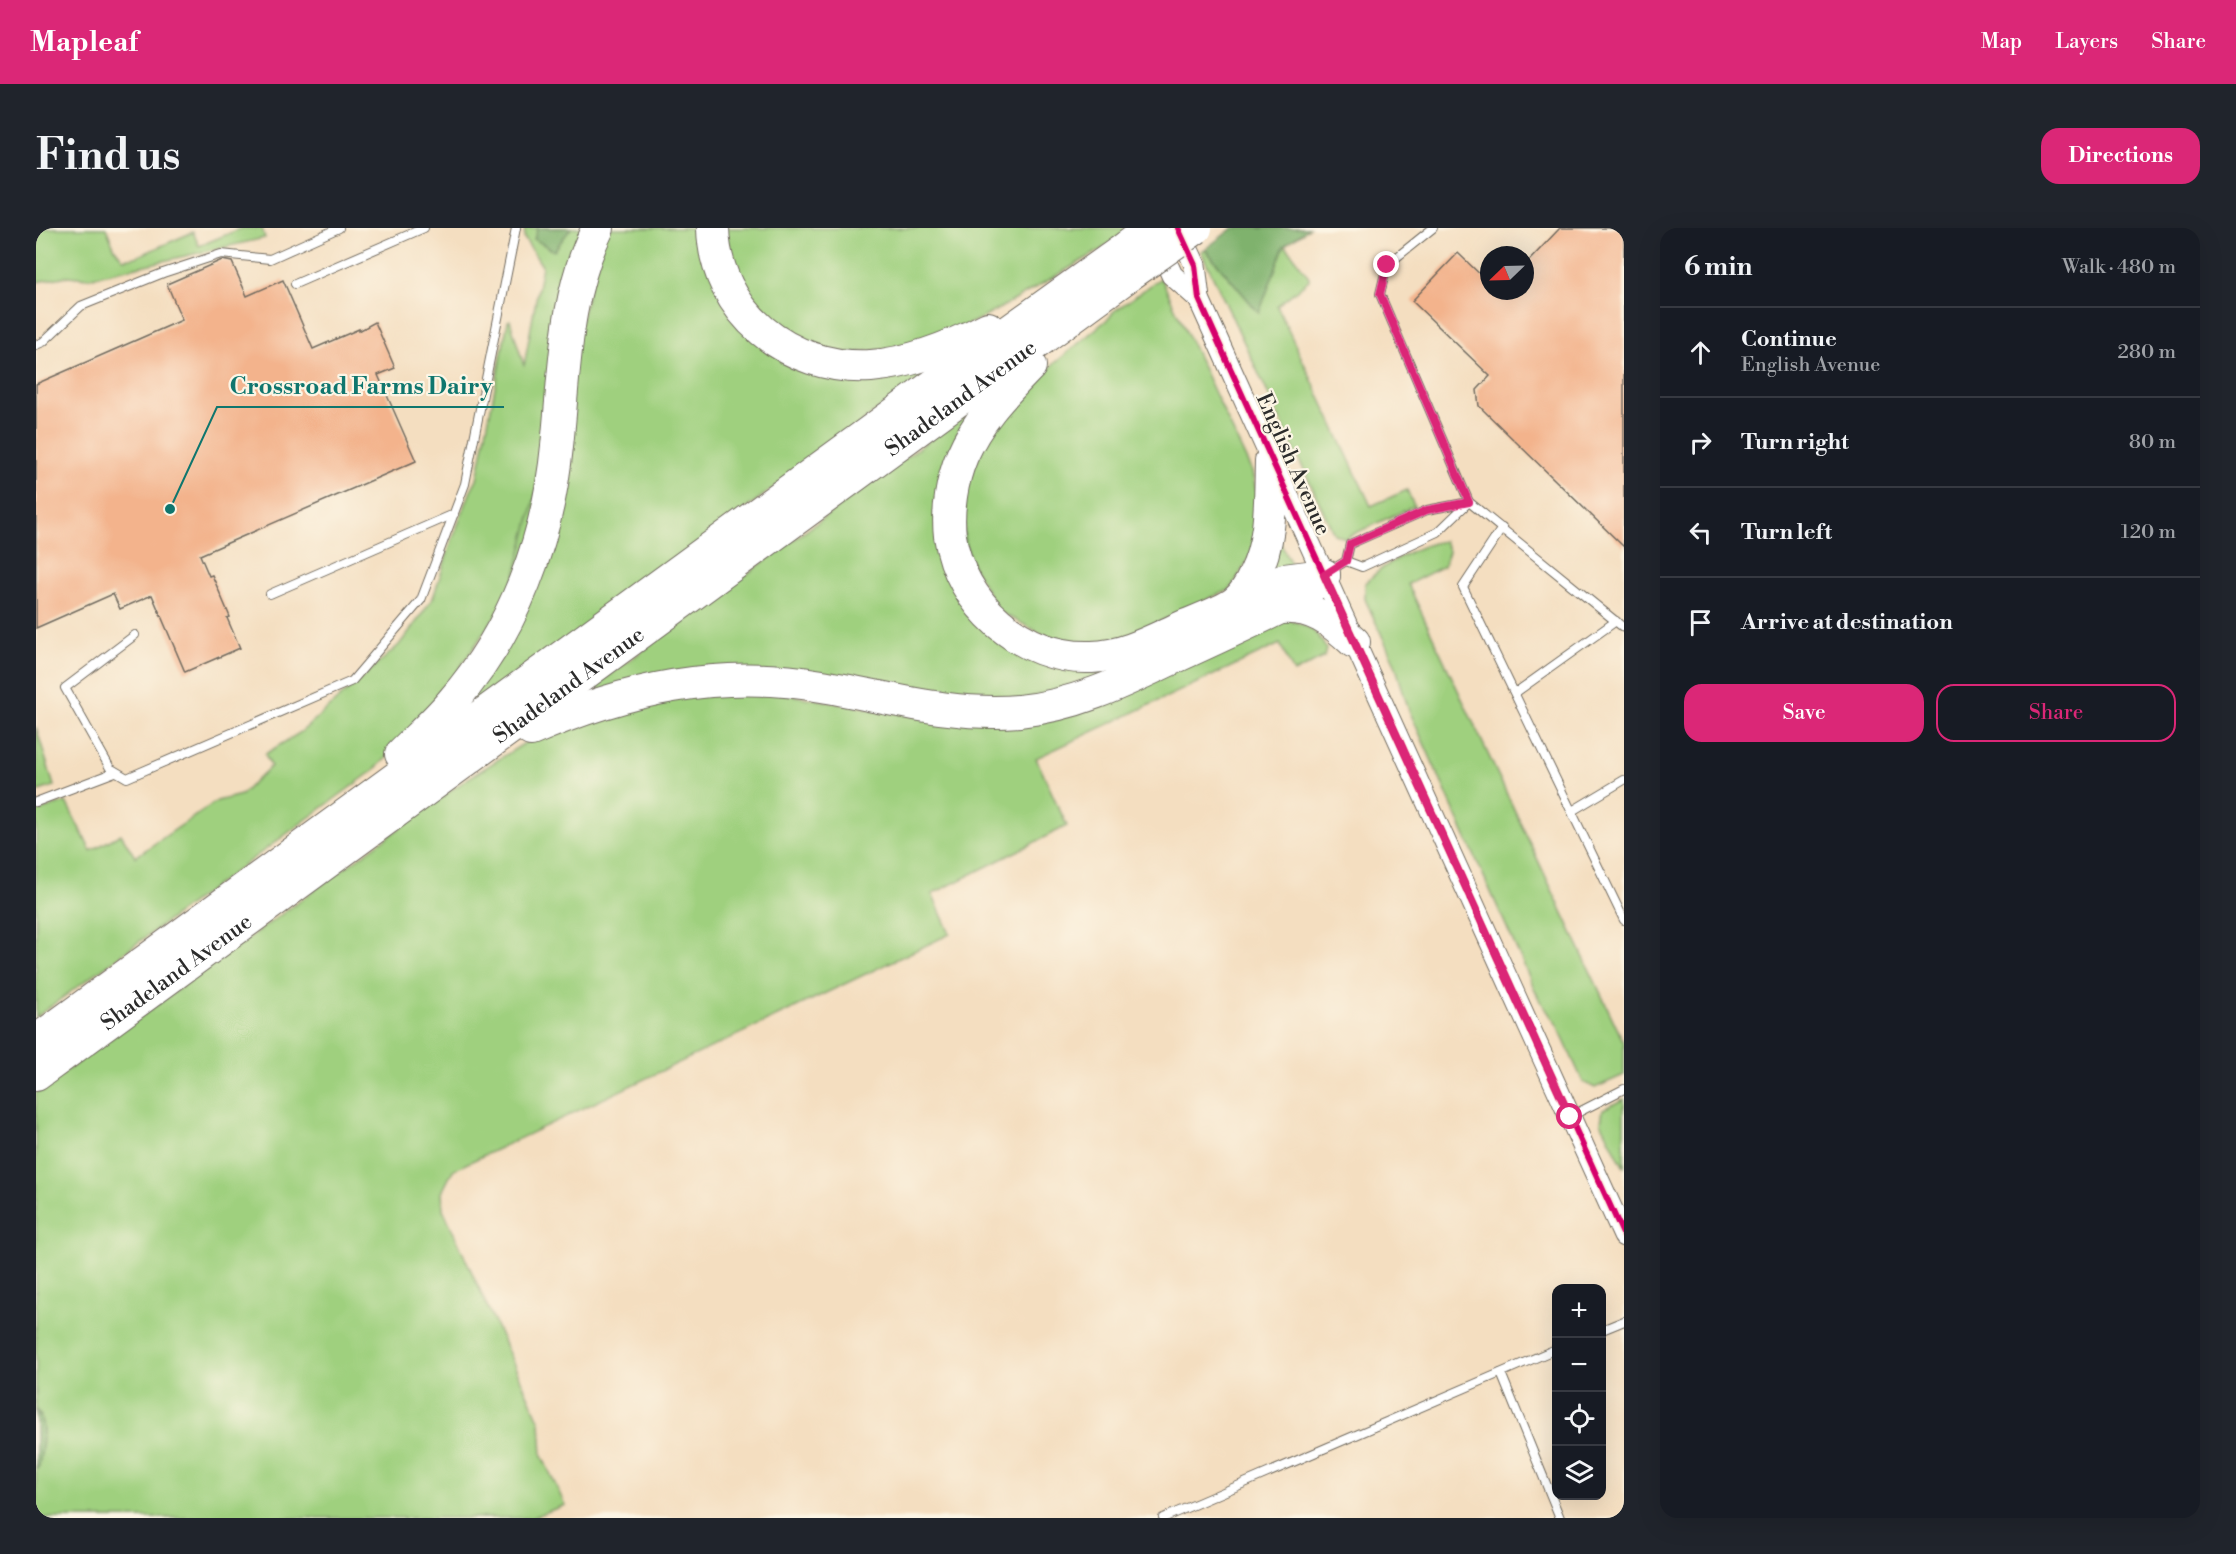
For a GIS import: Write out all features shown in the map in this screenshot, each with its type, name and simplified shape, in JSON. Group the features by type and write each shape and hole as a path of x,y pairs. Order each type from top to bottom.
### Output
{"highway":[{"path":"321,832 430,727 452,702 487,654 514,607 534,558 547,513 556,458 570,316 578,278 598,228"},
{"path":"713,228 718,266 728,289 743,312 757,327 779,344 795,352 833,364 856,366 878,365 937,351 964,341 1072,285 1196,228"},
{"path":"1151,228 1101,294 1002,394 985,414 970,439 956,476 950,507 950,536 962,576 981,605 1016,637 1047,651 1072,656 1099,656 1131,650 1284,580 1335,568"},
{"name":"Shadeland Avenue","path":"36,1041 1072,285"},
{"name":"Shadeland Avenue","path":"36,1075 1101,294"},
{"path":"1235,603 1254,576 1268,538 1271,461"},
{"path":"490,744 617,697 668,686 721,680 802,683 968,711 1007,712 1040,708 1104,691 1280,608 1300,597 1335,568"},
{"path":"1280,608 1293,607 1325,617 1354,642"}],"street":[{"name":"English Avenue","path":"1151,228 1172,275 1199,299"},
{"name":"English Avenue","path":"1178,228 1195,265 1199,299 1271,461 1335,568 1354,642 1624,1236"}],"lane":[{"path":"36,345 43,342 81,306 163,273 221,254 270,259 339,228"},
{"path":"295,284 424,228"},
{"path":"135,635 65,688 106,761 115,772 127,778 352,681 421,600 465,484 516,228"},
{"path":"1433,228 1387,265 1380,294 1469,502 1624,628"},
{"path":"1335,568 1362,567 1438,532 1469,502"},
{"path":"1335,568 1350,544 1427,510 1469,502"},
{"path":"270,594 454,514"},
{"path":"1502,528 1463,587 1624,920"},
{"path":"1515,693 1616,621"},
{"path":"36,802 115,772"},
{"path":"1572,811 1624,780"},
{"path":"1570,1117 1624,1089"},
{"path":"1606,1328 1624,1321"},
{"path":"1163,1518 1552,1351"},
{"path":"1501,1373 1560,1518"}],"green space":[{"path":"36,228 106,228 115,249 123,259 136,257 193,232 199,246 242,228 262,228 265,238 88,278 68,276 36,282"},
{"path":"525,228 588,228 549,441 512,591 423,723 374,770 36,1017 36,812 66,802 91,851 121,834 135,857 217,801 241,795 271,766 265,754 301,732 399,645 433,598 452,540 477,479 510,320 524,366 542,266 524,238"},
{"path":"538,228 571,228 554,251 534,239"},
{"path":"605,228 704,228 749,332 921,365 926,374 452,728 494,656"},
{"path":"724,228 1130,228 1099,251 988,315 922,346 835,354 784,334 739,285"},
{"path":"1233,228 1309,228 1284,246 1259,313 1205,249"},
{"path":"1284,246 1287,247 1309,280 1277,306 1371,506 1407,490 1414,506 1345,538 1334,534 1201,251 1205,249 1259,312"},
{"path":"1161,278 1252,472 1256,490 1258,544 1230,590 1119,641 1063,645 998,611 968,556 964,537 965,498 974,465 981,450 1007,412 1043,373 1113,312"},
{"path":"980,403 945,476 992,630 1154,653 1041,701 891,692 601,693 596,685"},
{"path":"1275,532 1292,566 1261,575"},
{"path":"1444,541 1449,551 1444,566 1408,584 1624,1043 1624,1075 1595,1088 1583,1082 1557,1025 1539,999 1408,708 1395,664 1365,599 1365,584 1390,563 1423,546"},
{"path":"1285,619 1314,632 1326,649 1324,657 1294,673 1280,644 1036,758 1067,826 932,894 950,934 453,1170 442,1192 443,1209 540,1422 542,1456 565,1505 531,1518 36,1518 36,1469 39,1466 41,1416 36,1409 36,1093 467,779 528,741 649,698 767,691 948,722"},
{"path":"36,727 54,786 36,792"},
{"path":"1624,1099 1624,1168 1601,1122 1603,1109"},
{"path":"36,1409 42,1422 43,1436 39,1466 36,1469"}],"building":[{"path":"1560,228 1624,228 1624,547 1479,406 1477,390 1490,376 1412,301 1458,253 1480,274 1480,300 1534,300 1534,255"},
{"path":"222,260 232,262 247,296 283,280 313,349 359,329 359,331 375,322 395,368 378,375 416,461 200,555 209,576 212,575 240,648 185,672 152,595 120,609 113,594 36,628 36,384 182,320 167,284"}],"cycle path":[{"path":"1178,228 1195,265 1199,299 1624,1236"}],"place":[{"name":"Crossroad Farms Dairy","path":"170,509"}],"route":[{"path":"1387,265 1380,294 1469,502 1427,510 1350,544 1346,561 1324,575 1570,1117"}]}
